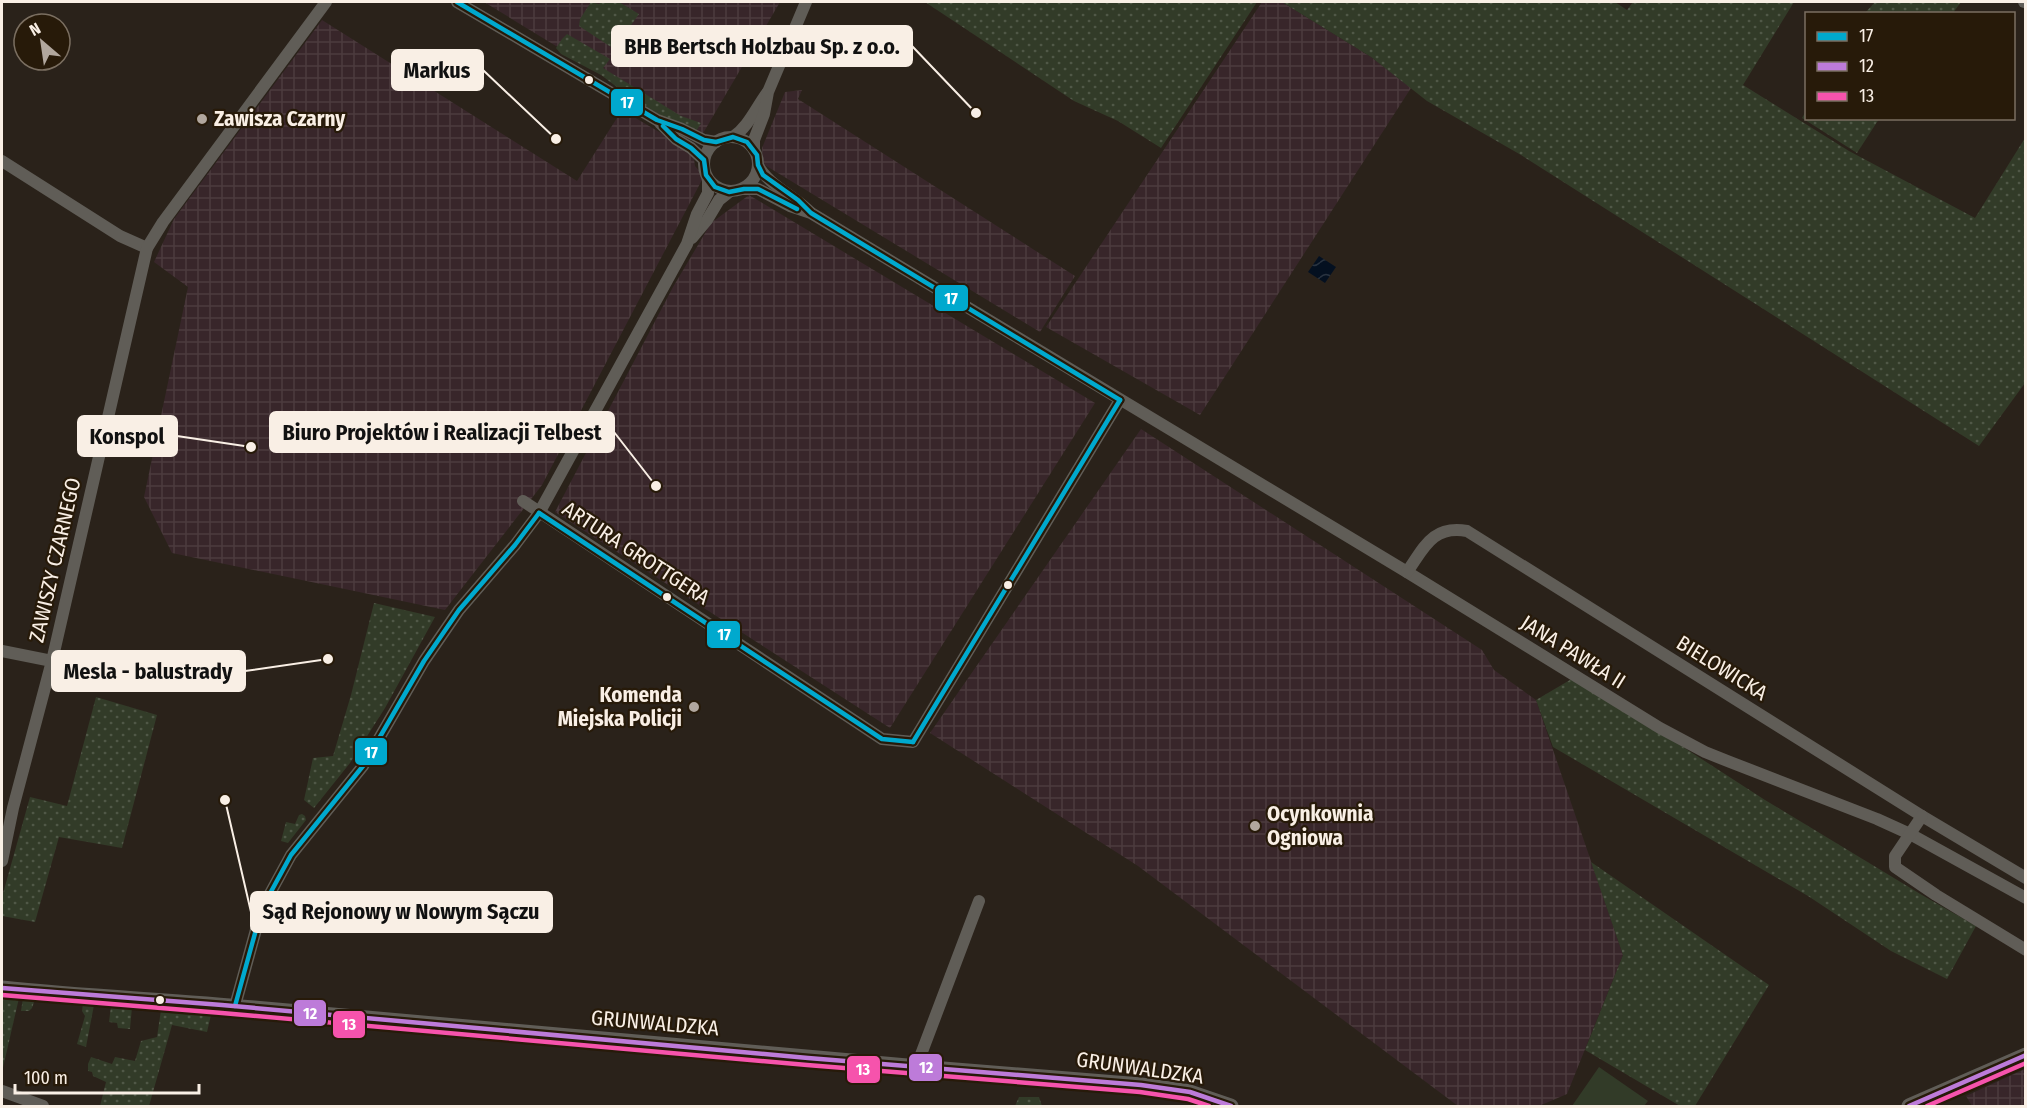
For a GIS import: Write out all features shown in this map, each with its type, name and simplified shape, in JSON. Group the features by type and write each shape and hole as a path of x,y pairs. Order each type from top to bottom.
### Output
{"street":[{"name":"ZAWISZY CZARNEGO","path":"2,861 13,808 52,661 147,248 163,222 326,2"},
{"path":"457,2 657,120 704,140 716,142"},
{"path":"687,244 707,220 719,200 729,192 744,189 753,180 758,165 754,140 764,114 768,92 806,2"},
{"path":"733,137 744,127 768,92"},
{"path":"657,120 676,139 691,148 704,160"},
{"path":"235,1006 264,908 291,855 363,766 424,661 459,610 515,545 550,496 687,244 697,214 708,193 704,160 710,147 722,138 733,137 747,142 754,150"},
{"path":"2,161 120,236 147,248"},
{"name":"JANA PAWŁA II","path":"758,165 768,180 798,200 811,213"},
{"path":"708,179 715,187 729,192"},
{"name":"JANA PAWŁA II","path":"744,189 758,189 790,206 811,213 1407,572 1620,705 1686,742 1730,762 1845,805 1910,834 2025,898"},
{"name":"ARTURA GROTTGERA","path":"523,501 882,739 913,742 1120,400"},
{"name":"BIELOWICKA","path":"1407,572 1426,544 1435,536 1447,530 1467,531 2025,878"},
{"path":"2,651 52,661"},
{"path":"1922,816 1895,856 1895,867 2025,950"},
{"path":"917,1065 979,902"},
{"name":"GRUNWALDZKA","path":"2,988 68,995 235,1006 1159,1087 1190,1092 1231,1107"},
{"path":"1909,1107 2025,1055"},
{"path":"2,1091 43,1107"}],"shaded area":[{"path":"484,2 780,2 702,135"},
{"path":"1262,2 1282,2 1371,57 1411,88 1200,415 1046,327"},
{"path":"322,20 577,181 622,110 693,152 695,166 704,176 542,485 445,610 172,553 144,497 188,287 154,262 174,219"},
{"path":"802,90 798,99 1075,276 1040,332 763,164 762,148 785,92"},
{"path":"749,195 1095,403 890,728 555,512 673,287 711,223"},
{"path":"1141,429 1482,650 1494,670 1536,700 1623,955 1567,1094 1539,1106 1458,1106 1138,866 930,733"},
{"path":"2025,1069 2025,1106 1972,1106 1966,1096"}],"green space":[{"path":"591,2 599,4 619,2 639,14 614,49 579,26 580,19"},
{"path":"925,2 1257,2 1161,148 1118,121 1074,101"},
{"path":"1282,2 1615,2 1627,10 1633,2 1794,2 1743,85 1849,151 1975,218 2025,138 2025,383 1979,446 1521,155 1427,101 1371,57"},
{"path":"1875,2 1961,2 1954,12 1866,12"},
{"path":"567,34 610,59 603,68 681,116 701,123 694,135 634,100 601,75 561,54 556,48"},
{"path":"1805,120 1878,120 1857,153"},
{"path":"374,603 435,617 385,708 350,763 314,808 304,800 313,758 333,756"},
{"path":"1575,677 1765,800 1976,926 1947,979 1891,951 1808,896 1553,747 1536,700"},
{"path":"96,697 157,715 122,848 59,837 35,922 2,916 2,897 30,797 67,806"},
{"path":"302,814 306,820 288,843 281,841 286,822 295,824 299,815"},
{"path":"1591,862 1769,985 1695,1106 1680,1106 1585,1050 1623,955"},
{"path":"2,996 19,998 2,1072 3,1038"},
{"path":"23,998 35,999 29,1011 21,1011"},
{"path":"83,1003 94,1005 86,1047 77,1044 85,1016 82,1011"},
{"path":"111,1006 132,1007 130,1029 118,1028 117,1023 109,1022"},
{"path":"161,1010 211,1015 207,1032 172,1025 149,1106 100,1106 106,1082 88,1071 91,1057 112,1064 115,1057 135,1061 141,1041 157,1037"},
{"path":"1599,1067 1648,1101 1644,1106 1572,1106"},
{"path":"1019,1097 1039,1097 1042,1106 1015,1106"}],"water":[{"path":"1319,256 1336,267 1325,283 1308,272"}],"transit line":[{"name":"17","path":"457,2 657,120 704,140 716,142 733,137 747,142 757,155 758,165 763,175 798,200 811,213 1120,400"},
{"name":"17","path":"663,126 704,160 706,175 715,187 729,192 758,189 797,209"},
{"name":"17","path":"913,742 1120,400"},
{"name":"17","path":"539,513 882,739 913,742"},
{"name":"17","path":"235,1006 257,926 267,899 291,855 363,766 424,661 459,610 515,545 539,513"},
{"name":"12","path":"2,988 1141,1085 1190,1092 1231,1106"},
{"name":"13","path":"2,995 1140,1092 1188,1099 1209,1106"},
{"name":"12","path":"1909,1106 2026,1055"},
{"name":"13","path":"1927,1106 2026,1063"}],"place":[{"name":"BHB Bertsch Holzbau Sp. z o.o.","path":"976,113"},
{"name":"Zawisza Czarny","path":"202,119"},
{"name":"Markus","path":"556,139"},
{"name":"Konspol","path":"251,447"},
{"name":"Biuro Projektów i Realizacji Telbest","path":"656,486"},
{"name":"Mesla - balustrady","path":"328,659"},
{"name":"Komenda Miejska Policji","path":"694,707"},
{"name":"Sąd Rejonowy w Nowym Sączu","path":"225,800"},
{"name":"Ocynkownia Ogniowa","path":"1255,826"}]}
